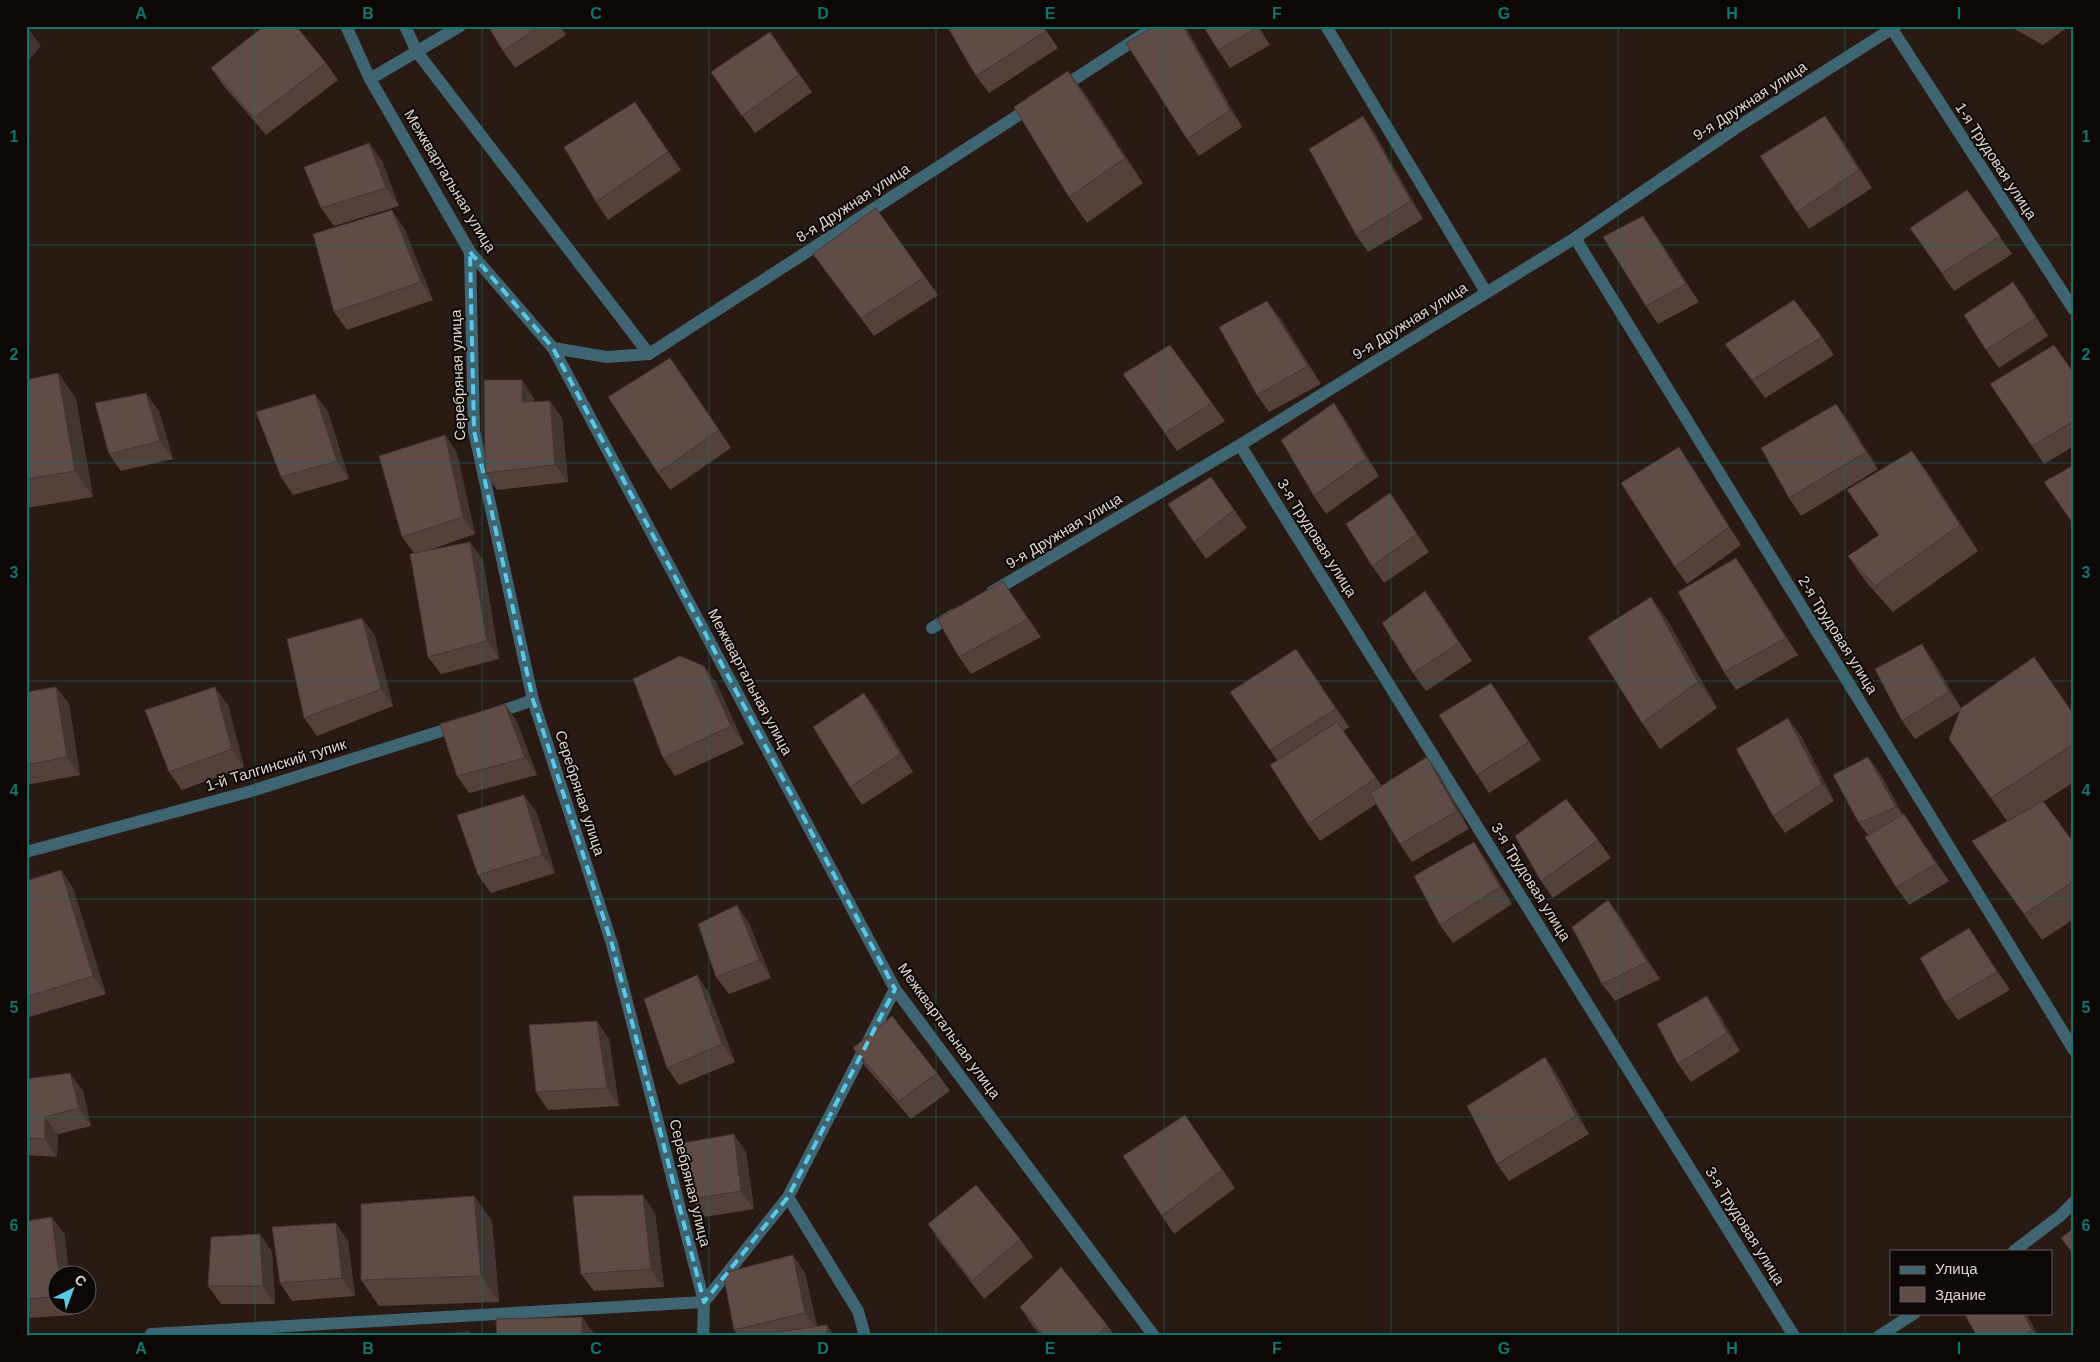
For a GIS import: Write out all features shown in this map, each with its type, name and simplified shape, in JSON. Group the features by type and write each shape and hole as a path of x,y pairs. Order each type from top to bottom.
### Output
{"street":[{"name":"Межквартальная улица","path":"346,26 370,79 470,252 553,348 894,989 1154,1336"},
{"path":"405,26 417,52 649,354"},
{"path":"370,79 460,26"},
{"name":"8-я Дружная улица","path":"553,348 607,357 649,354 1156,26"},
{"path":"1326,26 1486,292"},
{"name":"9-я Дружная улица","path":"983,598 1240,445 1575,238 1736,128 1894,28"},
{"name":"1-я Трудовая улица","path":"1894,28 2074,310"},
{"name":"2-я Трудовая улица","path":"1575,238 2074,1050"},
{"name":"Серебряная улица","path":"470,252 474,431 533,700 612,944 704,1302 703,1336"},
{"name":"3-я Трудовая улица","path":"1240,445 1794,1336"},
{"path":"932,628 966,608"},
{"name":"1-й Талгинский тупик","path":"26,852 248,792 473,721 533,700"},
{"path":"151,1334 704,1302 788,1197 894,989"},
{"path":"788,1197 858,1311 865,1336"},
{"path":"2015,1250 2060,1216 2074,1202"},
{"path":"1879,1336 1913,1314"}],"highlighted area":[{"path":"470,252 553,348 895,989 788,1197 704,1302 612,944 533,700 474,431"}],"building":[{"path":"264,26 296,26 326,63 254,118 211,68"},
{"path":"488,26 540,26 503,51"},
{"path":"947,26 1043,26 1046,31 976,76"},
{"path":"1155,26 1183,26 1230,110 1187,139 1126,43"},
{"path":"1203,26 1256,26 1257,28 1218,50"},
{"path":"770,32 799,75 742,116 711,72"},
{"path":"1068,71 1125,158 1069,197 1014,107"},
{"path":"635,102 668,152 596,202 564,147"},
{"path":"1363,116 1411,201 1356,235 1309,149"},
{"path":"1825,116 1859,170 1797,212 1760,156"},
{"path":"369,143 386,188 321,208 304,167"},
{"path":"1967,190 2000,236 1942,273 1910,228"},
{"path":"876,208 925,277 861,318 813,254"},
{"path":"392,210 421,282 334,312 313,234"},
{"path":"1643,216 1686,284 1646,306 1603,237"},
{"path":"2013,282 2036,318 1986,350 1964,315"},
{"path":"1794,300 1822,337 1752,380 1725,344"},
{"path":"1267,301 1308,366 1257,395 1219,327"},
{"path":"1170,345 1212,403 1165,433 1123,374"},
{"path":"2054,345 2074,374 2074,421 2032,446 1990,384"},
{"path":"670,358 719,430 658,473 608,397"},
{"path":"58,373 75,471 26,479 26,380"},
{"path":"484,380 522,380 522,402 550,401 555,465 485,473"},
{"path":"146,393 160,441 109,454 95,403"},
{"path":"315,394 337,461 281,477 256,412"},
{"path":"1334,403 1366,458 1314,496 1281,440"},
{"path":"1836,404 1866,452 1789,498 1761,448"},
{"path":"445,435 463,517 402,537 379,456"},
{"path":"1679,447 1729,527 1675,567 1621,483"},
{"path":"1912,451 1960,525 1875,586 1848,556 1879,535 1847,490"},
{"path":"2074,465 2074,525 2044,482"},
{"path":"1211,477 1234,510 1194,542 1168,504"},
{"path":"1390,493 1417,534 1372,566 1346,524"},
{"path":"470,542 487,641 428,657 410,554"},
{"path":"1736,558 1786,638 1724,672 1678,592"},
{"path":"1003,581 1028,619 959,657 937,619"},
{"path":"1425,591 1459,643 1413,673 1382,623"},
{"path":"1651,597 1698,682 1642,723 1588,637"},
{"path":"362,618 381,689 304,718 287,639"},
{"path":"1922,644 1949,692 1902,721 1875,669"},
{"path":"1296,649 1336,709 1270,750 1230,692"},
{"path":"680,656 704,666 731,726 663,758 633,679"},
{"path":"2034,657 2074,715 2074,744 1991,798 1949,739 1961,708"},
{"path":"1491,683 1529,742 1477,775 1439,715"},
{"path":"56,687 67,757 26,765 26,692"},
{"path":"215,687 232,749 169,772 145,710"},
{"path":"864,693 900,754 850,787 813,727"},
{"path":"505,704 525,758 457,776 440,724"},
{"path":"1788,718 1822,784 1773,816 1736,749"},
{"path":"1337,722 1376,778 1308,824 1270,765"},
{"path":"1427,757 1457,811 1400,844 1370,793"},
{"path":"1868,757 1896,807 1859,823 1833,775"},
{"path":"524,795 542,855 478,875 457,815"},
{"path":"1566,799 1598,840 1541,881 1515,836"},
{"path":"2043,801 2074,843 2074,881 2024,914 1972,841"},
{"path":"1904,814 1936,864 1896,887 1865,837"},
{"path":"1474,842 1500,887 1440,925 1414,876"},
{"path":"61,870 93,976 26,997 26,881"},
{"path":"1608,900 1647,962 1602,984 1572,927"},
{"path":"737,905 759,960 716,977 698,924"},
{"path":"1969,928 1997,972 1945,1002 1920,958"},
{"path":"697,975 722,1044 667,1068 644,999"},
{"path":"1707,996 1727,1033 1678,1064 1657,1024"},
{"path":"892,1016 937,1073 899,1101 853,1048"},
{"path":"597,1021 607,1088 536,1092 529,1025"},
{"path":"1545,1057 1576,1116 1497,1164 1467,1106"},
{"path":"70,1073 79,1108 45,1117 45,1139 26,1138 26,1079"},
{"path":"1185,1115 1222,1170 1162,1216 1123,1156"},
{"path":"734,1134 741,1191 692,1199 682,1143"},
{"path":"976,1185 1020,1239 972,1281 928,1224"},
{"path":"643,1195 651,1269 581,1274 573,1196"},
{"path":"474,1196 481,1276 361,1280 361,1204"},
{"path":"52,1217 58,1264 48,1264 48,1298 26,1299 26,1221"},
{"path":"336,1223 342,1278 280,1283 272,1227"},
{"path":"2074,1228 2074,1255 2061,1238"},
{"path":"260,1234 263,1286 208,1286 211,1237"},
{"path":"793,1255 805,1313 734,1330 723,1273"},
{"path":"1061,1267 1107,1325 1097,1336 1044,1336 1020,1307"},
{"path":"1965,1314 2024,1314 2032,1330 2022,1336 1977,1336"},
{"path":"582,1317 582,1336 497,1336 496,1319"},
{"path":"827,1325 827,1336 777,1336 777,1332"},
{"path":"469,1332 470,1336 419,1336"},
{"path":"318,1334 319,1336 286,1336"}]}
